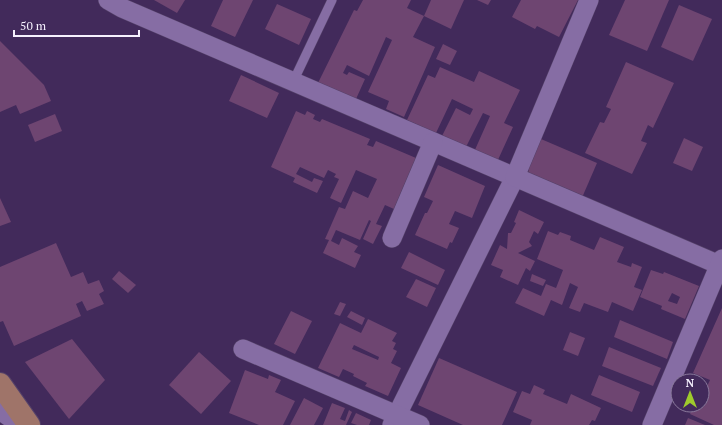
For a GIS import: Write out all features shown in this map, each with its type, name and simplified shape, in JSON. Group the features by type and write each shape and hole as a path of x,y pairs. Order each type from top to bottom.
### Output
{"main road":[{"path":"0,384 28,425"}],"street":[{"path":"108,0 122,8 293,82 721,264 652,425"},
{"path":"394,420 514,177 589,0"},
{"path":"392,238 433,142"},
{"path":"243,349 394,420 420,425"},
{"path":"0,410 20,425"}],"lane":[{"path":"293,82 332,0"}],"building":[{"path":"154,0 185,0 177,13"},
{"path":"223,0 253,0 235,37 211,26"},
{"path":"363,0 411,0 407,8 424,16 413,37 435,47 404,117 386,109 389,101 368,92 392,40 386,37 369,76 347,65 343,73 347,75 349,72 365,79 356,99 339,91 338,93 318,83 354,10 357,11"},
{"path":"431,0 464,0 451,29 424,16"},
{"path":"477,0 491,0 488,5"},
{"path":"521,0 578,0 559,37 537,26 535,29 512,17"},
{"path":"625,0 669,0 647,51 609,35"},
{"path":"277,4 311,19 299,45 265,29"},
{"path":"679,5 712,19 693,61 661,47"},
{"path":"0,41 44,85 51,101 20,114 16,105 0,112"},
{"path":"443,44 457,51 450,65 436,59"},
{"path":"626,62 674,83 653,128 648,125 641,141 647,143 632,174 585,153 600,122 604,123 611,109 606,107"},
{"path":"440,67 474,82 479,71 520,90 504,123 513,127 497,162 474,152 490,116 483,113 466,147 442,136 456,108 470,115 473,109 452,99 436,133 407,120 428,75 435,78"},
{"path":"241,75 279,93 267,118 229,101"},
{"path":"296,111 305,115 307,111 315,115 313,119 320,122 322,119 370,139 367,145 373,147 376,141 416,158 394,209 385,205 376,224 382,226 373,244 363,239 371,221 369,220 360,240 336,230 331,241 339,245 342,238 358,246 354,252 361,255 355,268 323,253 329,240 325,239 339,207 345,209 353,191 368,198 377,179 356,170 341,203 330,198 339,179 334,177 336,174 328,170 324,178 300,167 296,174 312,182 314,178 323,181 317,193 293,182 295,178 271,167"},
{"path":"55,114 62,131 35,142 28,125"},
{"path":"684,138 703,147 692,171 673,163"},
{"path":"541,139 597,163 581,200 528,174"},
{"path":"438,165 485,186 472,218 455,211 449,224 459,228 452,243 450,242 447,249 415,235 425,213 427,213 433,201 424,197"},
{"path":"0,198 11,222 0,226"},
{"path":"519,210 544,222 538,234 534,231 529,242 532,246 518,253 535,261 530,271 526,268 518,285 500,277 503,270 491,265 500,245 507,249 508,233 511,233 516,223 514,222"},
{"path":"548,231 558,235 560,232 571,236 570,240 594,250 600,237 624,247 617,262 631,267 632,263 642,267 634,287 642,290 633,311 612,302 608,312 584,303 580,312 569,308 578,287 570,283 562,305 551,300 544,316 515,303 523,288 541,296 546,284 556,288 563,270 537,259"},
{"path":"56,243 71,277 83,272 88,284 99,280 104,291 99,294 104,304 87,311 82,301 76,304 81,316 14,346 3,321 0,322 0,267"},
{"path":"409,252 445,270 438,285 401,268"},
{"path":"651,270 663,274 664,272 699,286 685,319 661,309 662,306 640,297","holes":["672,293 680,297 677,304 668,301"]},
{"path":"119,271 136,285 128,293 112,279"},
{"path":"532,274 546,280 543,286 530,281"},
{"path":"416,279 436,288 427,307 406,297"},
{"path":"340,302 346,304 340,316 334,314"},
{"path":"722,308 722,425 714,425 690,414 710,413 710,373 693,373"},
{"path":"291,311 312,321 295,354 274,344"},
{"path":"351,311 365,318 362,325 347,317"},
{"path":"368,319 397,333 392,341 396,343 393,349 397,351 391,363 401,368 388,396 365,386 367,383 353,376 354,374 343,369 339,377 318,368 340,323 361,333","holes":["354,345 379,357 378,360 352,349"]},
{"path":"620,320 673,342 667,359 614,337"},
{"path":"570,332 585,338 578,356 563,350"},
{"path":"72,339 105,380 69,419 25,362"},
{"path":"609,347 661,368 653,386 602,366"},
{"path":"199,352 231,381 201,414 169,385"},
{"path":"439,358 517,392 502,425 463,425 418,405"},
{"path":"245,370 268,379 269,375 281,380 275,392 295,401 283,425 259,425 229,413"},
{"path":"599,375 640,392 632,412 591,395"},
{"path":"534,385 545,390 543,394 567,404 571,394 601,408 595,421 592,420 589,425 530,425 532,420 513,412 522,391 530,394"},
{"path":"304,398 323,408 314,425 290,425"},
{"path":"332,403 345,408 340,419 345,421 349,410 352,412 346,425 323,425"},
{"path":"356,413 371,420 369,425 357,425 351,423"},
{"path":"688,418 705,425 685,425"}]}
